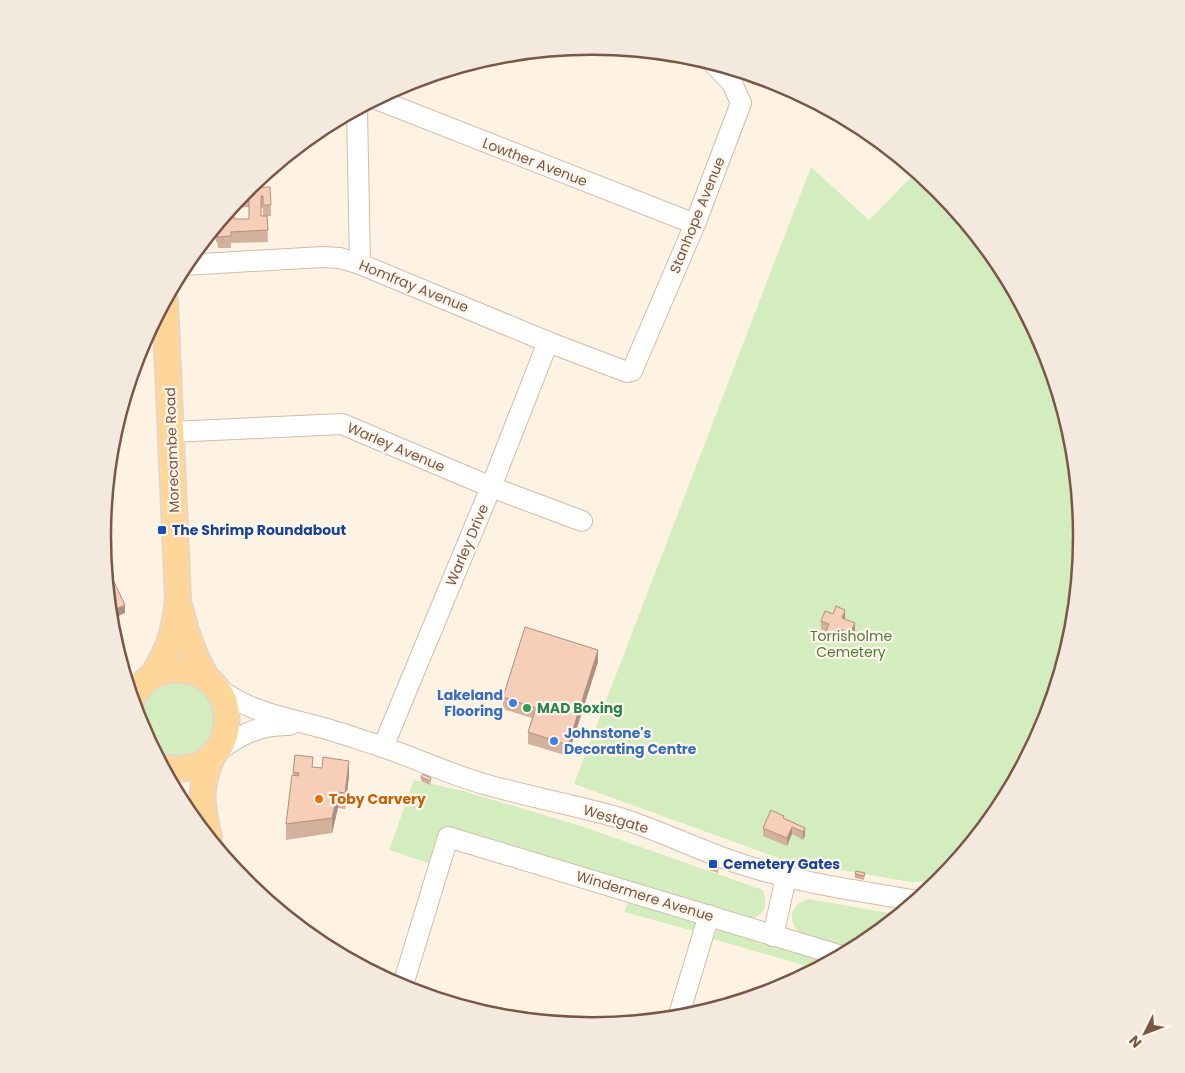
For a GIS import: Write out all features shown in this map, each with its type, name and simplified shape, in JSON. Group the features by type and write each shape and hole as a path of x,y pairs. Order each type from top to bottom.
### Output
{"main road":[{"name":"Morecambe Road","path":"137,691 143,678 165,655 174,626 178,599 166,315"},
{"name":"Morecambe Road","path":"178,599 188,641 200,668 221,696 226,711 227,727 222,742 207,769 203,788 203,807 206,823"},
{"path":"143,678 169,670 182,670 196,673 209,681"},
{"path":"172,769 188,768 202,763 214,754"}],"street":[{"name":"Stanhope Avenue","path":"632,371 695,224 741,103 732,83 723,73"},
{"name":"Lowther Avenue","path":"385,103 695,224"},
{"path":"357,117 360,264"},
{"name":"Homfray Avenue","path":"195,264 322,257 340,258 360,264 548,342 627,372 632,371"},
{"name":"Warley Drive","path":"382,747 491,487 548,342"},
{"name":"Warley Avenue","path":"171,432 342,424 491,487 582,521"},
{"name":"Westgate","path":"209,681 224,693 245,705 382,747 482,784 622,819 743,865 786,877 909,900"},
{"name":"Westgate","path":"214,754 234,739 263,728 284,725 317,726"},
{"name":"Windermere Avenue","path":"405,979 448,837 832,953"},
{"path":"773,936 786,877"},
{"path":"680,1010 709,915"}],"green space":[{"name":"Torrisholme Cemetery","path":"811,167 869,220 912,176 955,219 974,243 993,269 1024,324 1037,352 1058,412 1070,474 1074,536 1073,568 1065,630 1058,661 1037,721 1009,777 993,804 955,854 928,881 911,882 787,861 574,784"},
{"path":"176,680 196,685 211,698 217,728 199,753 168,758 165,757 161,749 142,705 149,695 163,684"},
{"path":"414,780 463,791 581,826 763,890 765,907 753,919 444,826 431,864 389,850"},
{"path":"195,794 198,812 192,804 187,795"},
{"path":"808,899 892,913 842,947 800,933 793,923 792,913 797,905"},
{"path":"629,901 695,920 697,932 624,912"},
{"path":"718,929 823,958 808,966 713,939"}],"building":[{"path":"261,187 270,187 271,205 263,205 263,196 261,196 261,216 267,216 268,230 231,232 231,236 218,237 218,235 234,215 234,219 249,219 249,199"},
{"path":"113,580 125,605 117,609"},
{"path":"836,606 845,610 842,618 855,623 850,633 837,628 834,635 826,632 829,624 821,621 825,611 833,614"},
{"path":"525,627 598,650 568,745 528,732 536,708 503,697"},
{"name":"Toby Carvery","path":"295,755 313,757 312,767 322,768 323,757 349,761 345,793 338,792 332,818 286,824 292,775 298,776 299,773 293,772"},
{"path":"423,774 431,778 430,781 421,777"},
{"path":"771,810 805,828 803,832 792,827 787,838 763,828"},
{"path":"711,863 719,866 718,869 709,866"},
{"path":"856,871 865,873 864,876 855,874"}],"place":[{"name":"The Shrimp Roundabout","path":"162,530"},
{"name":"Lakeland Flooring","path":"513,703"},
{"name":"MAD Boxing","path":"527,708"},
{"name":"Johnstone's Decorating Centre","path":"554,741"},
{"name":"Toby Carvery","path":"319,799"},
{"name":"Cemetery Gates","path":"713,864"}]}
